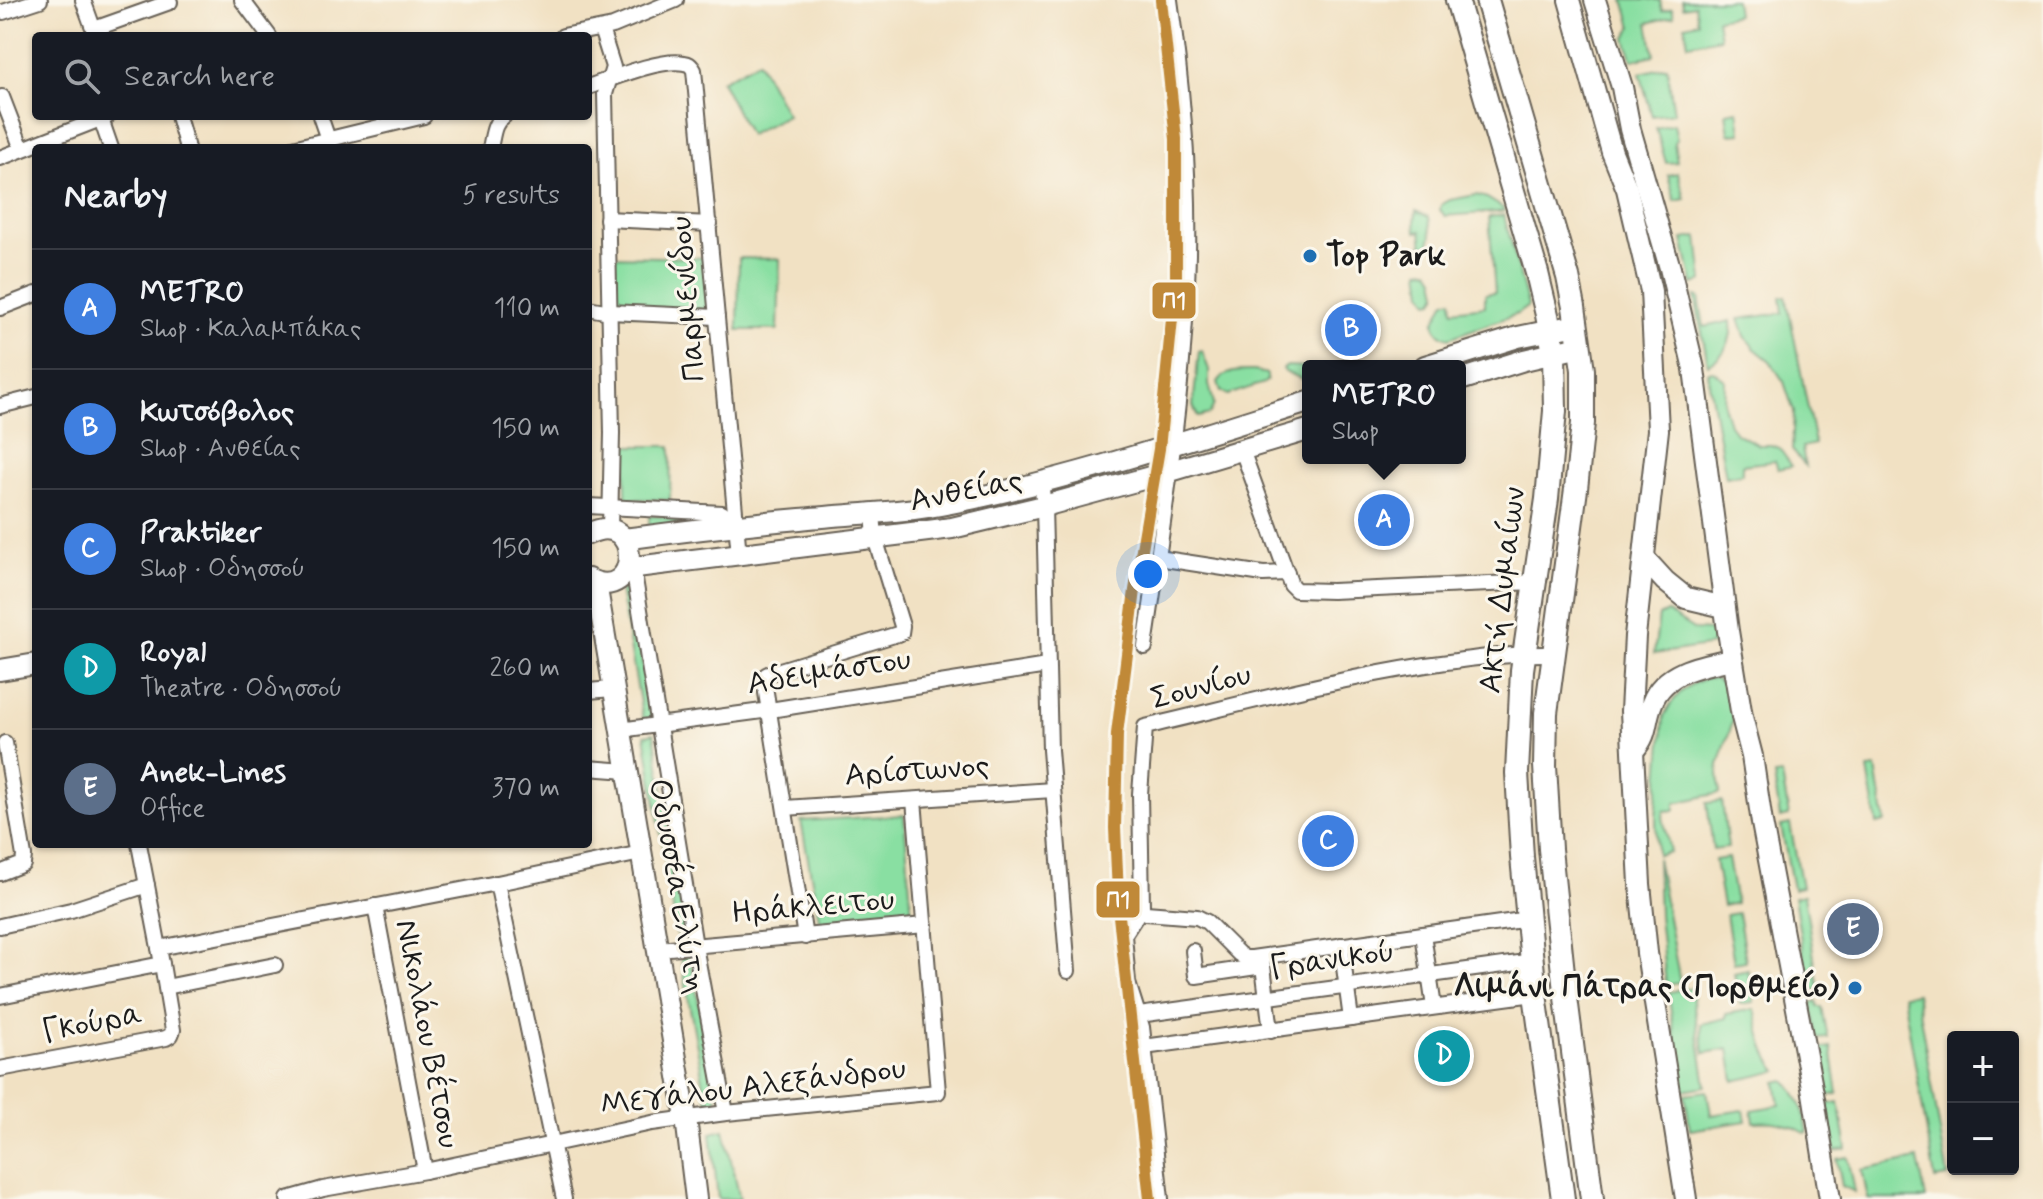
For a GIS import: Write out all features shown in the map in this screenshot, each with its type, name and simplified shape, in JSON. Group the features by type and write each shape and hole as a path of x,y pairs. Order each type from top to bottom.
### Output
{"main road":[{"name":"Ακτή Δυμαίων","path":"1457,0 1537,273 1552,342 1556,394 1554,432 1524,653 1517,773 1535,994 1563,1199"},
{"name":"Ακτή Δυμαίων","path":"1487,0 1568,277 1584,387 1581,440 1546,713 1545,766 1564,982 1592,1199"},
{"path":"1569,0 1612,152 1627,189 1651,291 1658,430 1635,636 1631,711 1640,884 1647,953 1686,1199"},
{"path":"1595,0 1622,87 1630,129 1670,268 1694,369 1732,659 1809,1067 1830,1199"},
{"path":"1466,378 1517,361 1552,342 1579,336"},
{"path":"1444,360 1518,337 1552,342"},
{"name":"Ανθείας","path":"592,532 596,530 617,535 949,504 1173,445 1302,405"},
{"name":"Ανθείας","path":"592,581 613,582 630,568 952,528 1171,472 1302,432"},
{"path":"617,535 631,555 630,568"},
{"path":"1644,558 1686,598 1724,607"},
{"name":"Οδυσσέα Ελύτη","path":"592,586 658,949 696,1199"},
{"path":"1633,751 1643,740 1652,703 1666,682 1690,669 1732,659"},
{"path":"0,670 32,665"}],"street":[{"path":"3,12 40,0"},
{"path":"83,0 95,32"},
{"path":"242,0 266,32"},
{"path":"585,32 630,20 676,0"},
{"name":"Σουνίου","path":"1145,647 1171,472 1187,290 1188,225 1182,92 1170,0"},
{"path":"97,32 170,2"},
{"path":"601,29 613,67 605,94 612,507 617,535"},
{"name":"Παρμενίδου","path":"609,80 665,63 685,63 694,70 739,555"},
{"path":"592,86 609,80"},
{"path":"1,97 22,149"},
{"path":"35,144 97,120"},
{"path":"106,120 110,144"},
{"path":"179,120 186,144"},
{"path":"321,120 330,144 411,120"},
{"path":"491,144 500,120"},
{"path":"0,158 32,145"},
{"path":"607,219 710,224"},
{"path":"0,308 32,296"},
{"path":"592,309 717,317"},
{"path":"0,406 32,398"},
{"path":"1242,450 1293,589 1535,582"},
{"path":"1041,482 1053,790 1068,971"},
{"name":"Ανθείας","path":"592,506 722,513 736,524"},
{"path":"805,937 764,680 770,673 901,633 902,626 875,538 873,513"},
{"path":"1158,558 1263,574 1287,573"},
{"path":"630,568 726,1113"},
{"name":"Σουνίου","path":"1161,1199 1144,1047 1139,1015 1128,983 1124,935 1141,910 1143,899 1140,794 1145,727 1353,677 1524,653 1554,654"},
{"name":"Αδειμάστου","path":"620,730 770,710 1047,666"},
{"path":"592,691 613,689"},
{"path":"0,873 23,864 24,856 5,743"},
{"path":"592,768 627,771"},
{"name":"Αρίστωνος","path":"785,808 1053,790"},
{"name":"Μεγάλου Αλεξάνδρου","path":"288,1199 637,1126 726,1113 938,1092 914,800"},
{"name":"Γκούρα","path":"0,1069 171,1035 173,1030 166,987 140,848"},
{"path":"159,948 641,853"},
{"path":"497,883 564,1199"},
{"path":"0,926 71,910 147,885"},
{"name":"Νικολάου Βέτσου","path":"375,906 425,1171"},
{"path":"1141,910 1197,917 1207,922 1239,954 1259,962"},
{"path":"1193,951 1196,976 1341,945 1529,919"},
{"name":"Ηράκλειτου","path":"658,949 925,925"},
{"path":"1423,934 1434,1007"},
{"path":"1341,945 1351,1019"},
{"name":"Γρανικού","path":"1139,1015 1533,961"},
{"path":"1259,962 1271,1031"},
{"path":"0,996 162,964"},
{"path":"166,987 275,965"},
{"path":"1144,1047 1535,994"}],"green space":[{"path":"1624,0 1660,0 1662,11 1672,8 1674,16 1648,23 1654,55 1632,60 1626,38 1632,27"},
{"path":"1682,0 1735,0 1737,15 1717,19 1720,38 1688,44 1685,25 1698,22 1695,5 1683,7"},
{"path":"758,61 787,115 749,135 721,81"},
{"path":"1667,67 1674,113 1652,116 1640,73"},
{"path":"1738,110 1741,133 1729,134 1726,112"},
{"path":"1674,124 1677,162 1666,163 1656,128"},
{"path":"1678,173 1685,199 1675,201 1668,175"},
{"path":"1476,195 1487,198 1504,211 1445,216 1440,210 1441,205 1450,200"},
{"path":"1416,211 1429,217 1431,237 1428,246 1423,247 1421,231 1416,232"},
{"path":"1504,215 1528,306 1517,314 1446,337 1434,323 1445,301 1452,299 1453,310 1485,306 1485,294 1495,292 1489,217"},
{"path":"1698,237 1703,281 1693,284 1683,239"},
{"path":"608,256 712,258 717,317 610,312"},
{"path":"739,258 780,259 778,330 738,330"},
{"path":"1429,269 1435,278 1438,293 1434,301 1429,302 1423,292 1420,270"},
{"path":"1695,296 1699,297 1704,327 1731,321 1727,347 1708,364"},
{"path":"1786,296 1815,444 1802,447 1805,466 1792,450 1794,412 1784,382 1770,361 1745,336 1739,319 1783,313 1781,297"},
{"path":"1199,351 1202,351 1209,370 1214,404 1210,414 1198,417 1193,406"},
{"path":"1287,366 1302,367 1302,379 1285,372 1283,369"},
{"path":"1254,371 1267,374 1267,380 1228,395 1221,391 1218,382 1225,375"},
{"path":"1713,371 1725,380 1724,408 1729,424 1737,434 1759,445 1779,448 1792,466 1778,469 1775,461 1742,465 1742,474 1726,477 1707,372"},
{"path":"625,446 671,446 670,500 626,499"},
{"path":"649,516 715,519 649,527"},
{"path":"629,587 652,718 643,720 620,590"},
{"path":"1667,612 1695,630 1724,632 1727,643 1654,654 1659,616"},
{"path":"1707,678 1715,678 1728,687 1735,714 1719,765 1720,793 1675,803 1675,810 1664,811 1670,852 1657,855 1656,817 1664,716 1681,692"},
{"path":"654,733 686,934 677,935 645,735"},
{"path":"1876,768 1885,822 1877,824 1868,769"},
{"path":"1782,775 1789,816 1780,818 1774,776"},
{"path":"1722,801 1728,848 1713,850 1707,803"},
{"path":"904,815 912,916 820,924 801,821"},
{"path":"1790,824 1802,887 1793,889 1781,826"},
{"path":"1657,858 1680,983 1666,985 1659,915"},
{"path":"1728,858 1736,903 1723,906 1715,860"},
{"path":"1804,895 1819,989 1809,990 1794,897"},
{"path":"1738,913 1746,961 1734,963 1726,915"},
{"path":"690,956 717,1101 707,1103 681,958"},
{"path":"1748,970 1754,1002 1740,1004 1734,973"},
{"path":"1691,988 1706,1086 1683,1090 1668,992"},
{"path":"1916,993 1948,1177 1935,1179 1903,995"},
{"path":"1817,1001 1818,1007 1822,1007 1828,1038 1817,1039 1811,1003"},
{"path":"1755,1009 1765,1050 1778,1071 1734,1081 1729,1049 1704,1053 1701,1024 1726,1018 1726,1014"},
{"path":"1831,1047 1838,1094 1826,1096 1819,1049"},
{"path":"1785,1080 1801,1104 1808,1132 1781,1123 1754,1122 1752,1110 1780,1105 1776,1082"},
{"path":"1707,1091 1711,1115 1744,1110 1746,1121 1690,1130 1685,1094"},
{"path":"1839,1102 1847,1149 1835,1151 1827,1104"},
{"path":"724,1130 740,1199 718,1199 711,1133"},
{"path":"1848,1157 1855,1192 1842,1186 1837,1159"},
{"path":"1918,1159 1926,1199 1868,1199 1862,1170"}],"transit line":[{"name":"Π1","path":"1150,1199 1119,916 1115,828 1117,734 1135,590 1159,449 1176,279 1176,139 1161,0"}],"place":[{"name":"Top Park","path":"1310,256"},
{"name":"Κωτσόβολος","path":"1351,330"},
{"name":"METRO","path":"1384,520"},
{"name":"Praktiker","path":"1328,841"},
{"name":"Anek-Lines","path":"1853,929"},
{"name":"Λιμάνι Πάτρας (Πορθμείο)","path":"1855,988"},
{"name":"Royal","path":"1444,1056"}]}
